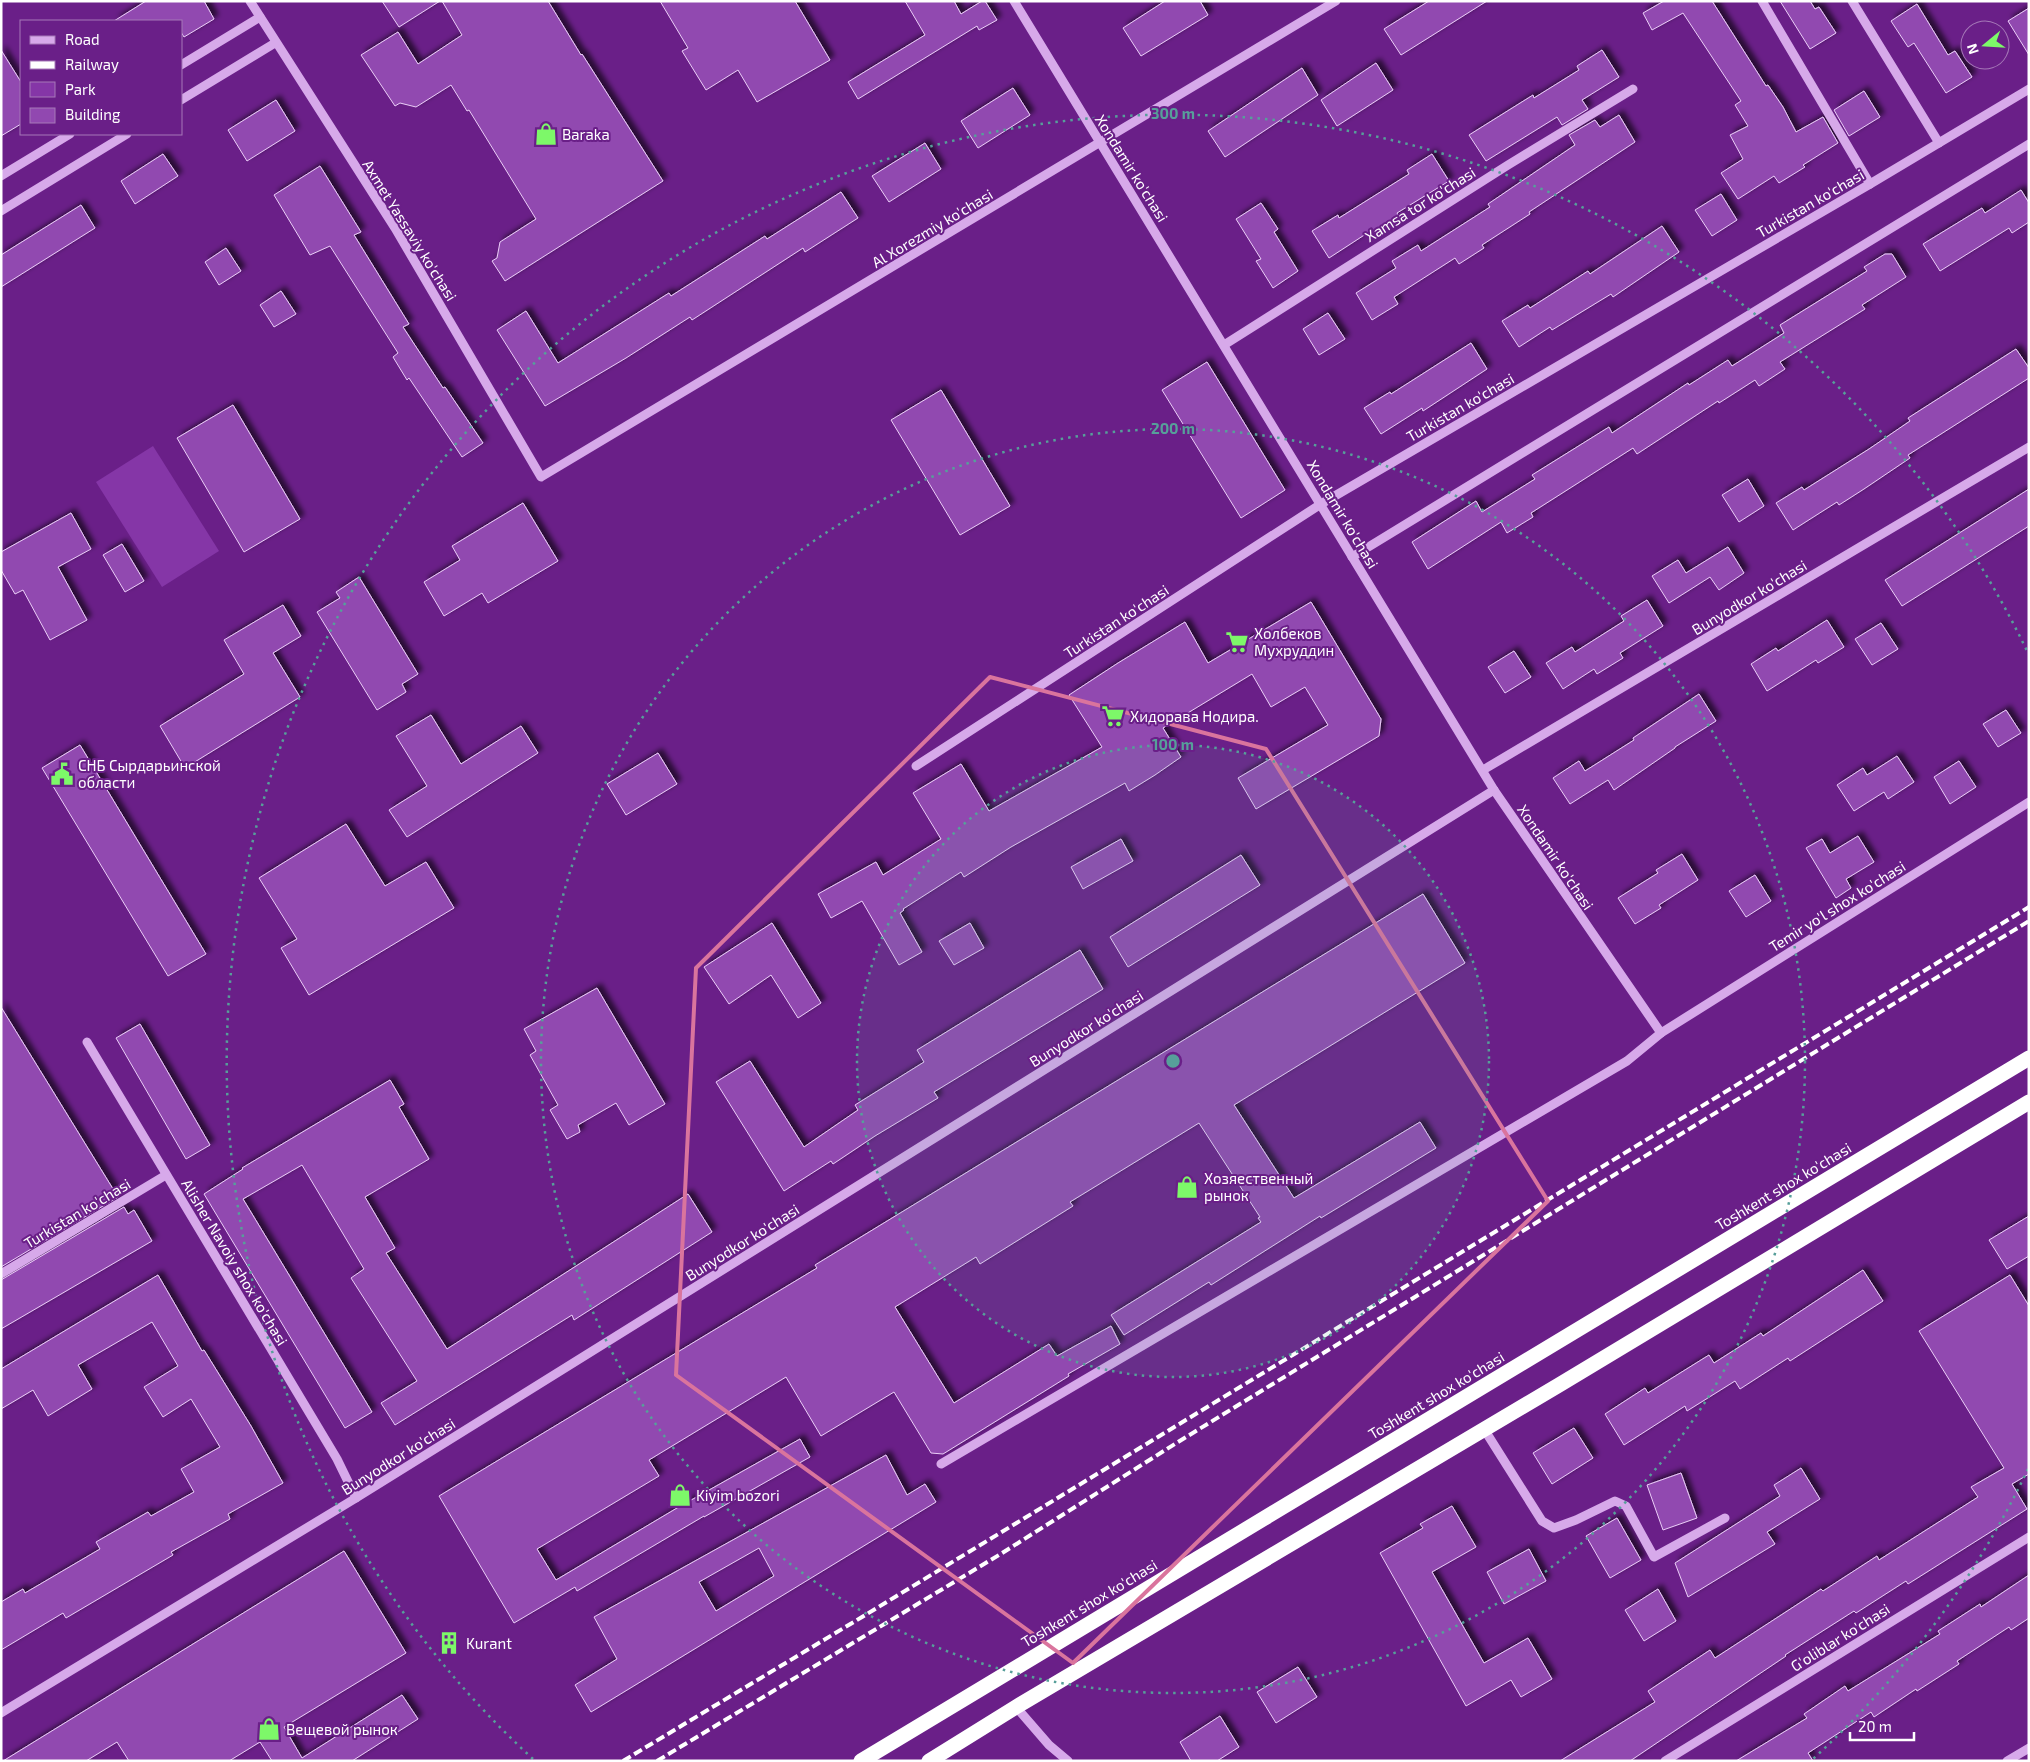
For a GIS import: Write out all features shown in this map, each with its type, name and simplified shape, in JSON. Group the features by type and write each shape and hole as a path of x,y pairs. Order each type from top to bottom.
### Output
{"highway":[{"name":"Toshkent shox ko'chasi","path":"861,1761 2029,1058"},
{"path":"930,1761 1016,1707 2029,1102"}],"street":[{"name":"Axmet Yassaviy ko'chasi","path":"250,1 275,43 395,228 541,477"},
{"name":"Xondamir ko'chasi","path":"1014,1 1494,790 1660,1033"},
{"name":"Al Xorezmiy ko'chasi","path":"541,477 1336,1"},
{"path":"1762,1 1870,184"},
{"path":"1852,1 1939,143"},
{"path":"182,65 260,17"},
{"path":"182,99 275,43"},
{"name":"Xamsa tor ko'chasi","path":"1224,345 1508,165 1633,89"},
{"name":"Turkistan ko'chasi","path":"916,766 1321,504 1870,184 2029,89"},
{"path":"1,176 68,135"},
{"path":"1,211 125,135"},
{"path":"1352,557 2029,144"},
{"name":"Bunyodkor ko'chasi","path":"1483,770 2029,447"},
{"name":"Bunyodkor ko'chasi","path":"1,1714 356,1498 1494,790"},
{"name":"Temir yo'l shox ko'chasi","path":"941,1464 1627,1061 1660,1033 2029,802"},
{"name":"Alisher Navoiy shox ko'chasi","path":"87,1042 337,1459 356,1498"},
{"name":"Turkistan ko'chasi","path":"1,1274 166,1175"},
{"path":"1484,1429 1542,1521 1554,1528 1576,1520 1615,1501 1626,1506 1654,1557 1725,1518"},
{"name":"G'oliblar ko'chasi","path":"1665,1761 2029,1537"},
{"path":"1016,1707 1049,1745 1068,1761"},
{"path":"2008,1761 2029,1748"}],"highlighted area":[{"path":"990,677 1266,749 1548,1201 1073,1663 676,1375 696,968"}],"green space":[{"path":"153,446 219,551 162,587 96,482"}],"building":[{"path":"146,1 204,1 214,19 184,37 182,34 182,20 116,20"},
{"path":"382,1 440,1 399,27"},
{"path":"442,1 548,1 663,181 505,281 492,261 497,258 500,242 536,219 469,110 467,111 451,85 416,107 400,103 395,106 361,55 398,32 418,64 462,35"},
{"path":"660,1 795,1 830,60 757,102 738,70 706,90 682,51 688,48"},
{"path":"905,1 954,1 961,14 985,1 997,20 979,30 977,26 858,99 848,82 925,35"},
{"path":"1165,1 1200,1 1208,15 1141,56 1123,28"},
{"path":"1429,1 1487,1 1401,55 1384,29"},
{"path":"1664,1 1712,1 1766,86 1768,85 1783,107 1796,132 1823,117 1838,143 1779,183 1774,176 1738,199 1721,173 1743,159 1730,135 1748,126 1735,105 1741,101 1683,13 1652,30 1643,13"},
{"path":"1780,1 1810,1 1815,9 1819,7 1836,33 1810,49"},
{"path":"1917,4 1948,55 1955,51 1960,59 1960,70 1967,70 1972,77 1946,93 1914,43 1908,47 1891,21"},
{"path":"2029,8 2029,55 2010,24 2010,20"},
{"path":"1,50 20,80 20,125 1,136"},
{"path":"1602,50 1619,77 1582,100 1588,109 1562,125 1557,117 1486,161 1469,135 1533,95 1534,98 1579,70 1577,66"},
{"path":"1376,63 1393,90 1337,126 1321,100"},
{"path":"1302,68 1318,95 1225,157 1208,131"},
{"path":"1013,88 1030,115 978,148 961,121"},
{"path":"1864,91 1880,117 1849,136 1834,110"},
{"path":"276,100 295,131 247,161 228,130"},
{"path":"1619,115 1635,142 1529,212 1530,214 1482,245 1484,248 1459,264 1455,258 1394,297 1398,304 1372,320 1356,293 1396,268 1392,261 1418,245 1421,251 1490,207 1488,204 1575,145 1569,135 1595,120 1600,127"},
{"path":"925,143 941,169 889,202 872,176"},
{"path":"163,154 178,176 135,204 121,181"},
{"path":"1432,154 1449,181 1397,213 1399,217 1374,233 1372,230 1329,258 1312,231 1338,215 1339,218 1409,174 1407,170"},
{"path":"320,166 361,232 354,235 409,324 403,327 443,388 445,387 483,443 462,457 409,378 407,380 393,357 398,353 330,246 310,255 274,195"},
{"path":"2021,190 2029,203 2029,222 2012,233 2009,228 1940,271 1923,244 1982,208 1985,213"},
{"path":"841,192 858,218 805,252 803,248 692,320 690,317 545,406 497,330 526,311 558,363 669,293 671,296 765,236 767,239"},
{"path":"1721,194 1737,220 1712,236 1695,210"},
{"path":"1261,203 1278,229 1274,232 1298,271 1273,288 1256,261 1261,259 1236,219"},
{"path":"81,205 95,228 1,287 1,255"},
{"path":"1662,226 1679,252 1613,297 1611,294 1552,330 1550,327 1519,347 1502,321 1528,305 1530,308 1588,271 1590,274"},
{"path":"226,248 241,271 219,285 205,262"},
{"path":"1885,254 1892,254 1906,277 1862,305 1865,309 1780,362 1785,369 1759,386 1755,380 1719,403 1718,401 1637,454 1633,448 1531,513 1533,517 1507,533 1501,522 1428,569 1412,542 1476,501 1482,512 1535,479 1532,475 1609,427 1612,433 1688,383 1689,385 1728,360 1732,366 1784,333 1780,325 1867,271 1864,267"},
{"path":"281,291 296,314 274,327 260,305"},
{"path":"1328,313 1345,339 1319,355 1303,329"},
{"path":"1471,343 1487,369 1423,411 1422,408 1381,434 1364,408 1390,392 1391,394"},
{"path":"2016,349 2029,368 2029,378 1908,455 1910,458 1864,489 1839,505 1837,502 1793,530 1776,503 1802,487 1804,490 1869,449 1910,421 1908,418"},
{"path":"1207,362 1285,490 1241,518 1162,390"},
{"path":"941,390 1010,506 960,535 891,420"},
{"path":"233,405 300,519 244,552 177,438"},
{"path":"1748,479 1764,506 1739,522 1722,495"},
{"path":"2029,489 2029,526 1902,606 1885,580"},
{"path":"523,503 558,561 488,603 482,593 444,616 424,582 460,560 452,546"},
{"path":"71,513 91,549 58,567 87,620 50,640 23,590 15,594 1,570 1,552"},
{"path":"122,544 144,581 125,592 103,555"},
{"path":"1728,547 1744,573 1719,590 1710,577 1669,603 1652,576 1678,560 1686,573"},
{"path":"359,577 418,674 402,684 406,692 377,710 317,612 340,598 336,592"},
{"path":"1647,600 1663,626 1620,653 1623,658 1597,674 1594,669 1563,689 1546,663 1572,647 1575,652 1624,621 1621,616"},
{"path":"1311,602 1381,719 1379,736 1256,809 1238,778 1328,725 1305,687 1271,707 1252,674 1163,728 1181,757 1155,775 1129,791 1125,783 1011,847 964,877 961,872 903,909 900,913 922,952 899,965 862,901 831,918 818,894 876,862 883,875 941,839 913,793 961,764 989,811 1102,747 1069,695 1118,663 1185,622 1208,663"},
{"path":"283,605 301,636 273,653 300,697 185,768 160,726 244,674 224,640"},
{"path":"1827,620 1844,647 1818,663 1816,660 1767,691 1751,664 1776,648 1778,651"},
{"path":"1881,623 1898,649 1872,665 1855,639"},
{"path":"1514,651 1531,677 1505,693 1488,667"},
{"path":"1699,694 1716,721 1614,790 1608,780 1570,804 1553,778 1579,761 1585,771 1634,740 1633,738"},
{"path":"2006,710 2021,733 1998,747 1983,724"},
{"path":"431,715 461,764 521,726 538,753 407,837 389,810 427,786 396,736"},
{"path":"80,745 206,954 168,976 42,768"},
{"path":"658,753 677,784 626,815 607,784"},
{"path":"1897,756 1914,782 1888,799 1884,792 1854,811 1837,785 1863,768 1867,775"},
{"path":"1959,761 1976,787 1950,804 1934,777"},
{"path":"346,824 385,886 426,862 454,908 309,995 281,948 297,939 259,878"},
{"path":"1858,836 1874,862 1846,879 1851,888 1836,898 1806,848 1822,839 1830,853"},
{"path":"1121,839 1133,861 1083,889 1071,867"},
{"path":"1682,854 1698,880 1659,905 1661,908 1635,924 1618,898 1658,873 1656,870"},
{"path":"1241,855 1260,885 1128,967 1110,937"},
{"path":"1755,875 1771,901 1746,917 1729,891"},
{"path":"1423,894 1465,963 1234,1105 1294,1198 1420,1122 1436,1148 1321,1218 1320,1216 1211,1285 1209,1282 1124,1335 1111,1315 1261,1222 1258,1218 1260,1217 1199,1123 1070,1202 1073,1206 980,1264 976,1257 895,1307 954,1403 1049,1344 1057,1356 1111,1326 1120,1344 1068,1374 1069,1376 943,1454 931,1453 894,1392 821,1436 786,1377 649,1460 659,1476 537,1549 556,1580 677,1508 800,1439 810,1457 704,1516 577,1591 575,1587 514,1623 439,1496 817,1268 815,1265"},
{"path":"772,923 821,1003 798,1018 771,975 729,1004 704,967"},
{"path":"970,923 984,948 954,965 939,941"},
{"path":"1080,950 1103,989 934,1092 938,1098 833,1164 831,1161 784,1191 716,1082 750,1061 804,1147 858,1110 855,1105 924,1062 917,1050"},
{"path":"597,988 665,1104 629,1125 616,1103 578,1125 580,1132 567,1139 550,1110 558,1105 530,1055 536,1051 524,1029"},
{"path":"1,1007 118,1197 1,1267"},
{"path":"140,1024 210,1145 186,1159 116,1038"},
{"path":"390,1080 404,1104 399,1107 429,1159 365,1197 395,1248 386,1253 447,1349 688,1194 712,1232 574,1320 572,1315 395,1425 381,1403 417,1381 351,1278 364,1269 302,1165 243,1199 372,1412 345,1428 204,1194 242,1168"},
{"path":"124,1207 128,1214 134,1210 152,1241 1,1329 1,1280"},
{"path":"2029,1216 2029,1256 2007,1269 1989,1240"},
{"path":"1863,1270 1883,1301 1790,1361 1788,1358 1740,1389 1735,1381 1687,1411 1685,1406 1624,1445 1605,1414 1645,1388 1648,1393 1709,1355 1714,1363 1761,1333 1763,1336"},
{"path":"158,1275 202,1351 204,1350 251,1426 283,1483 228,1514 230,1519 171,1552 173,1555 66,1618 63,1613 1,1650 1,1602 23,1589 25,1593 100,1549 96,1542 148,1512 151,1516 194,1492 181,1469 220,1447 191,1399 163,1417 144,1387 178,1366 152,1322 78,1365 92,1389 48,1416 33,1390 1,1409 1,1369"},
{"path":"2010,1275 2029,1306 2029,1474 2012,1484 2027,1509 1908,1584 1906,1581 1856,1613 1854,1611 1785,1655 1630,1761 1560,1761 1655,1702 1648,1691 1710,1650 1715,1658 1821,1589 1823,1591 1877,1556 1879,1560 1978,1497 1971,1487 2004,1468 1919,1331"},
{"path":"1574,1428 1593,1458 1552,1484 1533,1453"},
{"path":"886,1455 907,1495 925,1484 936,1502 591,1712 575,1685 617,1659 594,1617","holes":["759,1548 774,1576 716,1611 699,1582"]},
{"path":"1801,1468 1820,1499 1767,1532 1775,1544 1688,1597 1675,1563 1780,1496 1774,1485"},
{"path":"1681,1473 1697,1518 1663,1530 1647,1485"},
{"path":"1452,1506 1476,1547 1432,1572 1484,1663 1528,1638 1552,1679 1521,1697 1511,1680 1466,1706 1380,1553 1423,1528 1420,1524"},
{"path":"1617,1518 1641,1560 1610,1578 1586,1536"},
{"path":"1529,1549 1546,1581 1504,1604 1487,1572"},
{"path":"344,1551 406,1653 284,1727 302,1758 402,1695 418,1719 352,1761 272,1761 260,1742 229,1761 129,1761 117,1742 86,1761 3,1761"},
{"path":"2029,1575 2029,1618 2011,1630 2009,1627 1957,1661 1959,1664 1917,1691 1916,1689 1874,1717 1871,1712 1808,1753 1813,1761 1736,1761 1807,1718 1804,1714 1845,1686 1848,1691 1940,1634 1938,1631 1980,1604 1981,1607"},
{"path":"1658,1589 1676,1621 1644,1641 1625,1610"},
{"path":"1298,1667 1317,1697 1276,1723 1257,1692"},
{"path":"1220,1716 1239,1747 1217,1761 1191,1761 1180,1742"}],"railway":[{"path":"623,1761 2029,907"},
{"path":"657,1761 999,1555 1178,1442 2029,921"}],"place":[{"name":"Baraka","path":"546,134"},
{"name":"Холбеков Мухруддин","path":"1237,642"},
{"name":"Хидорава Нодира.","path":"1113,716"},
{"name":"СНБ Сырдарьинской области","path":"62,774"},
{"name":"Хозяественный рынок","path":"1187,1187"},
{"name":"Kiyim bozori","path":"680,1495"},
{"name":"Kurant","path":"449,1643"},
{"name":"Вещевой рынок","path":"269,1729"}]}
